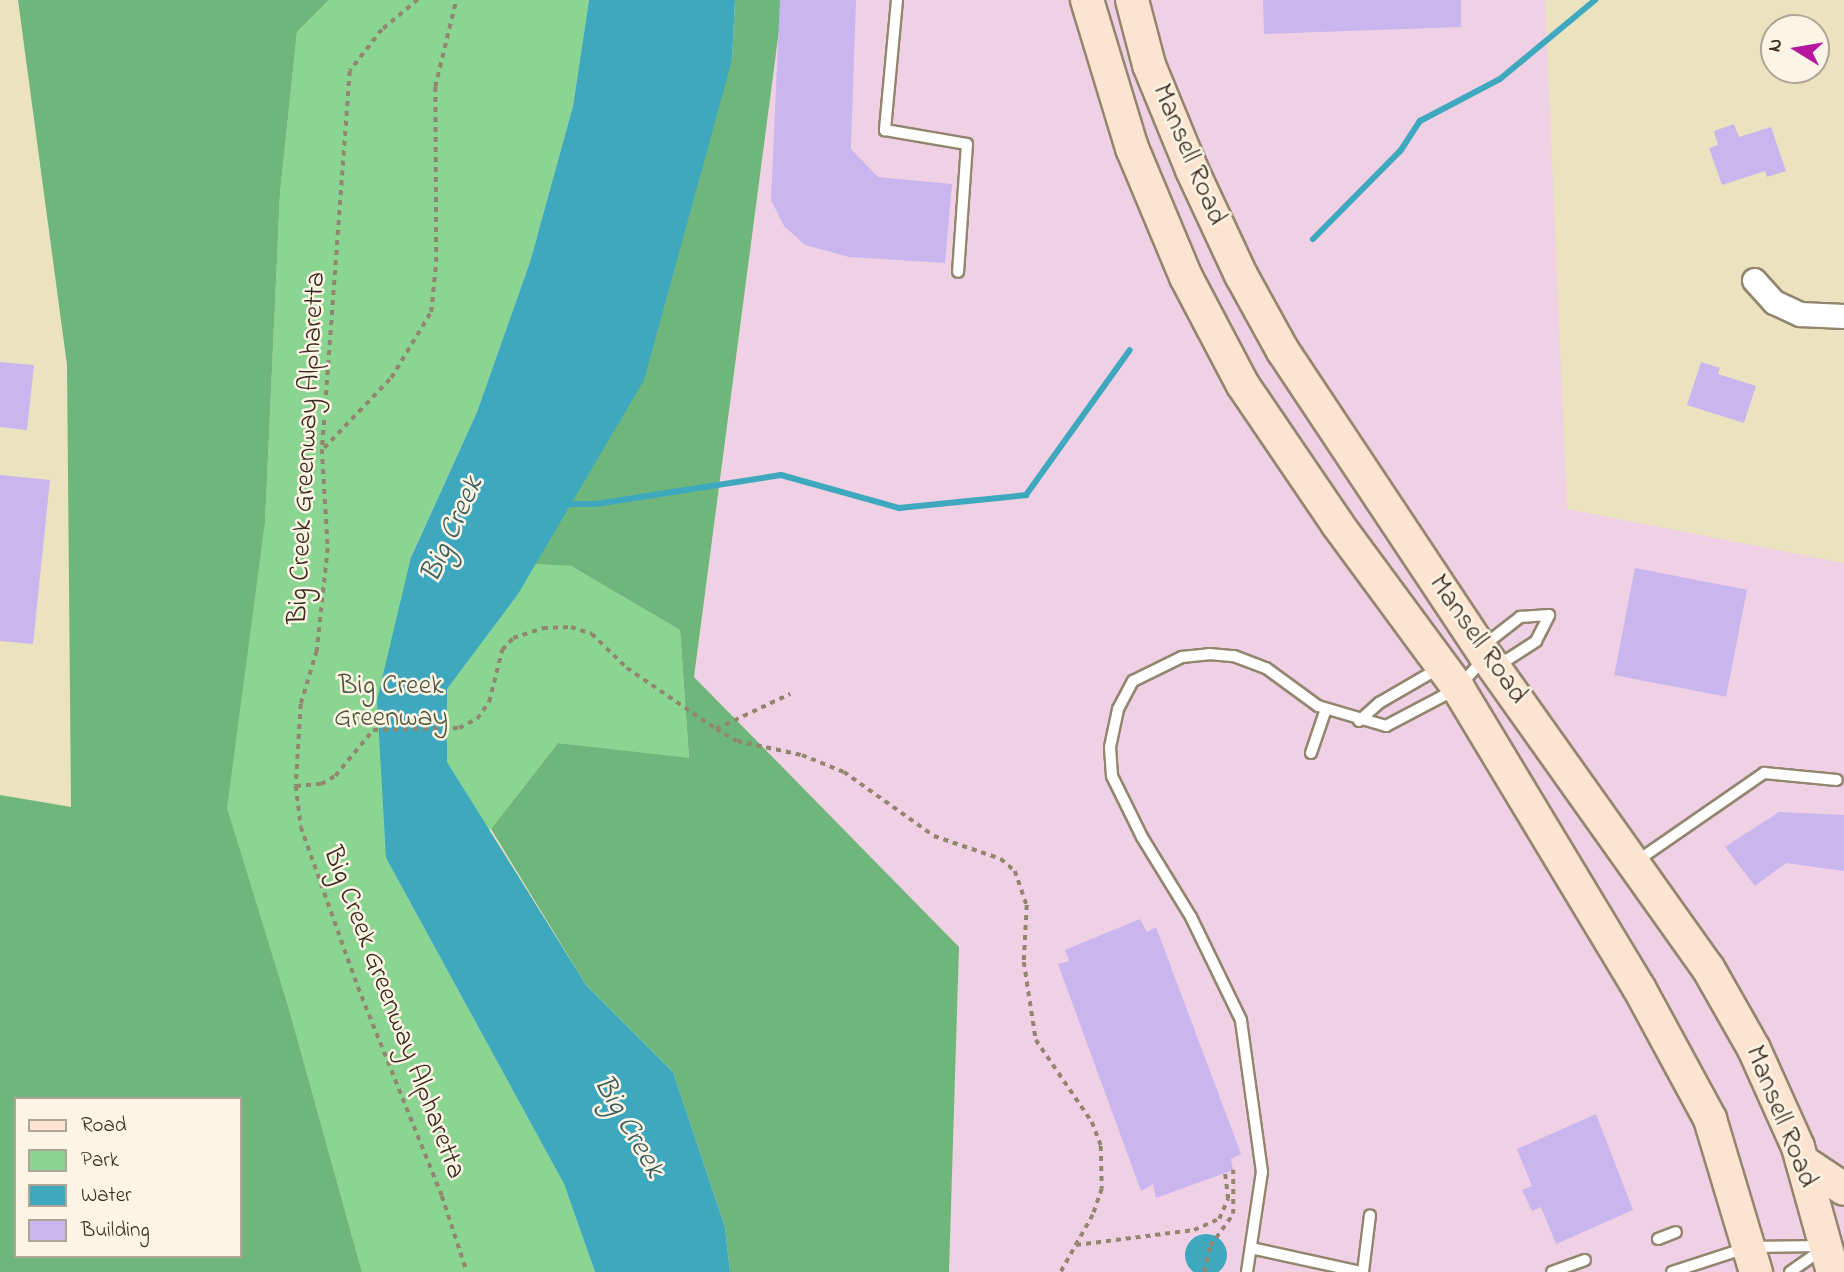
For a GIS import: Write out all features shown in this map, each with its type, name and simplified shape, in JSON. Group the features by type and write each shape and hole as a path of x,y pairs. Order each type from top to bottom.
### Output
{"main road":[{"name":"Mansell Road","path":"1087,0 1132,148 1186,277 1237,373 1338,525 1451,677 1556,844 1710,1119 1753,1260"},
{"name":"Mansell Road","path":"1132,0 1149,65 1241,275 1291,362 1486,656 1708,968 1755,1049 1802,1161 1835,1252"},
{"path":"1802,1161 1844,1189"}],"street":[{"path":"1755,280 1774,303 1800,314 1844,316"}],"lane":[{"path":"897,0 885,130 967,144 958,272"},
{"path":"1247,1272 1262,1172 1241,1020 1192,917 1142,837 1112,776 1110,747 1118,709 1133,681 1182,657 1234,656 1294,684 1326,709 1359,721 1386,726 1451,677 1486,656 1492,639 1520,617 1549,615 1536,641 1507,660 1486,656"},
{"path":"1359,721 1379,703 1451,677"},
{"path":"1311,753 1326,709"},
{"path":"1635,862 1764,773 1837,780"},
{"path":"1251,1248 1362,1272 1370,1215"},
{"path":"1657,1239 1676,1232"},
{"path":"1678,1271 1835,1252"},
{"path":"1790,1272 1835,1252"},
{"path":"1552,1272 1585,1260"}],"path":[{"name":"Big Creek Greenway Alpharetta","path":"418,0 382,30 350,71 322,449 328,548 317,651 301,704 296,786 301,827 358,987 442,1195 467,1272"},
{"path":"322,449 391,378 431,312 436,262 435,87 456,0"},
{"path":"296,786 321,784 335,776 373,730 459,728 483,712 502,650 513,638 557,626 592,634 627,668 737,741 802,755 844,772 934,836 1001,859 1015,871 1027,905 1024,962 1036,1040 1092,1122 1101,1146 1102,1189 1093,1215 1061,1272"},
{"path":"716,729 790,694"},
{"path":"1204,1272 1210,1246 1233,1214 1233,1170"},
{"path":"1076,1245 1194,1230 1219,1219 1228,1199 1225,1173"}],"shaded area":[{"path":"783,0 1545,0 1567,509 1844,563 1844,1272 949,1272 959,947 694,677"}],"green space":[{"path":"18,0 329,0 297,32 280,193 265,523 227,808 289,1009 362,1272 0,1272 0,795 71,807 67,365"},
{"name":"Big Creek Greenway","path":"329,0 589,0 573,106 530,262 477,412 411,556 571,566 680,630 689,759 558,743 491,829 386,858 564,1184 595,1272 362,1272 289,1009 226,808 265,523 280,193 297,32"},
{"path":"735,0 783,0 694,677 959,947 949,1272 730,1272 725,1227 673,1072 586,985 491,829 558,743 689,758 680,630 571,566 535,564 732,60"}],"water":[{"name":"Big Creek","path":"589,0 735,0 732,60 644,380 518,594 447,689 447,762 586,985 673,1072 725,1227 730,1272 595,1272 564,1184 386,858 377,700 411,557 477,412 530,262 573,106"},
{"path":"1198,1235 1214,1235 1226,1247 1226,1263 1217,1273 1195,1273 1186,1263 1186,1247"}],"building":[{"path":"780,0 856,0 851,149 878,177 952,184 945,263 849,257 805,245 784,226 771,200"},
{"path":"1263,0 1461,0 1461,27 1264,34"},
{"path":"1734,124 1739,137 1771,127 1786,171 1767,177 1765,171 1722,185 1709,148 1718,145 1714,131"},
{"path":"0,362 34,365 27,430 0,427"},
{"path":"1701,362 1720,368 1718,374 1756,386 1744,423 1687,405"},
{"path":"0,475 50,480 33,644 0,641"},
{"path":"1635,568 1747,590 1726,697 1614,675"},
{"path":"1779,812 1844,815 1844,871 1786,863 1755,886 1725,847"},
{"path":"1140,919 1147,932 1156,927 1241,1154 1231,1159 1233,1170 1156,1198 1153,1184 1141,1191 1058,964 1069,961 1065,950"},
{"path":"1596,1114 1633,1210 1556,1244 1541,1207 1532,1211 1522,1190 1532,1186 1517,1149"}],"waterway":[{"path":"1313,239 1401,150 1420,121 1500,79 1595,0"},
{"path":"564,504 596,504 781,475 899,508 1026,495 1130,350"}]}
